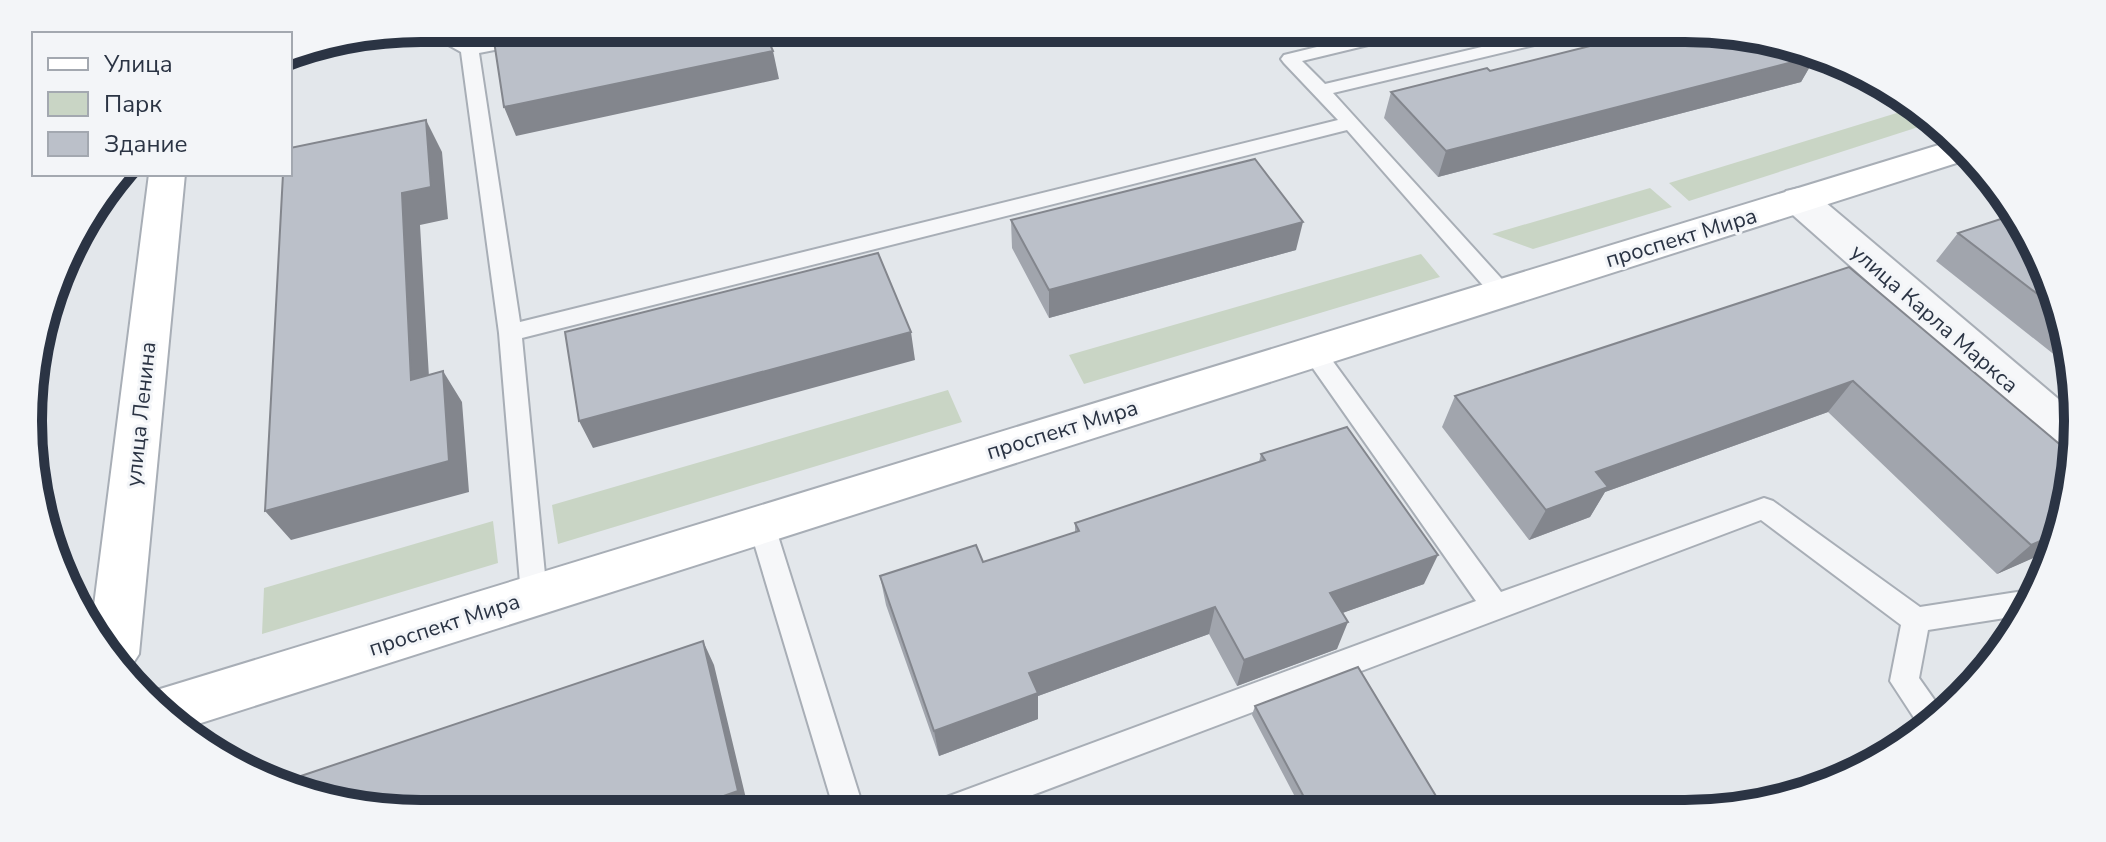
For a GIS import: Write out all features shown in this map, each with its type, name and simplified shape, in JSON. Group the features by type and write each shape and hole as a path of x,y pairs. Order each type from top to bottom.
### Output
{"main road":[{"name":"проспект Мира","path":"173,708 1952,152"},
{"name":"улица Ленина","path":"114,644 167,176"}],"street":[{"name":"улица Карла Маркса","path":"1799,200 2064,429"}],"lane":[{"path":"456,42 470,49 507,42"},
{"path":"1356,42 1290,59 1502,293"},
{"path":"1320,91 1525,42"},
{"path":"470,49 510,333 534,595"},
{"path":"510,333 1351,123"},
{"path":"1313,351 1495,606"},
{"path":"979,800 1764,508 1916,620 2016,604"},
{"path":"761,523 846,800"},
{"path":"1916,620 1904,681 1927,713"}],"green space":[{"path":"1903,111 1923,126 1689,201 1669,183"},
{"path":"1650,188 1672,207 1533,249 1492,234"},
{"path":"1421,254 1440,277 1084,384 1069,355"},
{"path":"948,390 962,422 558,544 552,505"},
{"path":"493,521 498,563 262,634 264,588"}],"building":[{"path":"494,42 769,42 773,51 504,107"},
{"path":"1606,42 1734,45 1800,60 1446,151 1391,92 1487,68 1490,71"},
{"path":"426,120 431,187 402,193 411,380 443,371 449,461 265,511 283,176 292,176 292,148"},
{"path":"1255,159 1303,222 1049,290 1011,220"},
{"path":"2005,218 2025,253 2044,299 1958,233"},
{"path":"878,253 911,332 579,421 565,332"},
{"path":"1849,267 2063,447 2061,470 2045,539 2031,545 1853,381 1596,472 1608,487 1546,510 1455,396"},
{"path":"1347,427 1438,555 1330,593 1348,622 1244,660 1215,607 1029,673 1038,693 934,731 880,576 976,545 983,562 1079,531 1075,523 1265,460 1261,454"},
{"path":"703,641 738,791 712,800 421,800 347,793 294,778"},
{"path":"1358,667 1438,800 1306,800 1255,706"}]}
